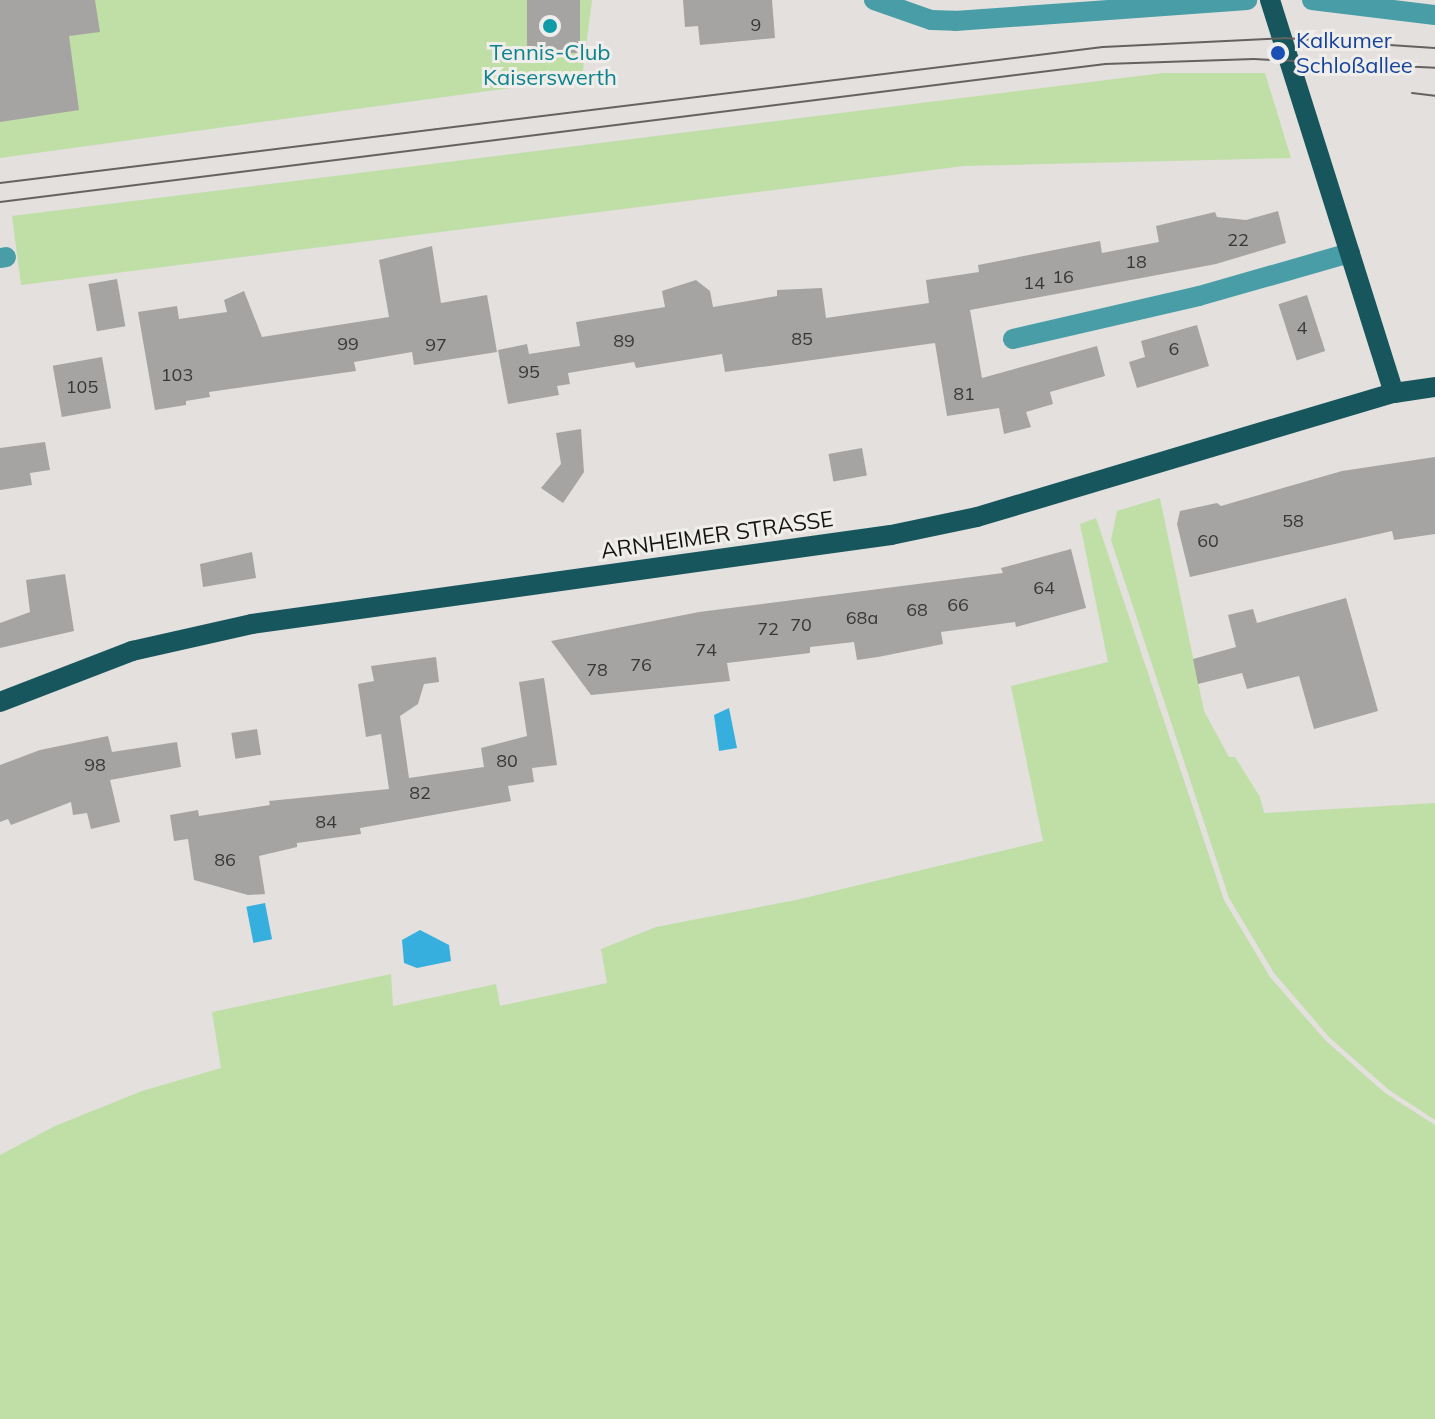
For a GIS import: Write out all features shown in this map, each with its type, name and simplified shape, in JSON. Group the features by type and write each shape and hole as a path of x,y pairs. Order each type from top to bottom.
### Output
{"main road":[{"path":"1270,0 1394,393"},
{"name":"ARNHEIMER STRASSE","path":"0,702 132,651 252,624 891,535 977,517 1394,393 1435,387"}],"street":[{"path":"874,0 931,20 1043,17 1180,2 1247,0"},
{"path":"1312,0 1435,15"},
{"path":"1013,339 1199,296 1350,253"}],"green space":[{"path":"0,0 592,0 582,78 0,158"},
{"path":"1163,73 1265,73 1291,158 964,166 21,285 12,216"},
{"path":"1160,498 1204,711 1229,757 1235,757 1260,797 1264,813 1435,803 1435,1120 1389,1090 1329,1037 1274,973 1229,898 1111,540 1117,511"},
{"path":"1096,518 1224,900 1270,977 1325,1040 1385,1093 1435,1125 1435,1419 0,1419 0,1155 55,1126 142,1091 221,1068 212,1012 391,974 393,1006 496,984 500,1006 607,983 601,949 656,927 796,900 1043,841 1011,686 1108,662 1080,524"}],"water":[{"path":"729,708 737,748 719,751 714,715"},
{"path":"265,903 272,939 253,943 246,907"},
{"path":"420,930 449,945 451,961 417,968 404,963 402,940"}],"building":[{"path":"0,0 95,0 100,32 69,36 79,110 0,122"},
{"name":"Tennis-Club Kaiserswerth","path":"527,0 580,0 580,53 527,53"},
{"path":"683,0 772,0 775,38 700,45 698,26 685,27"},
{"path":"1278,211 1286,243 1216,264 970,310 982,378 1097,346 1105,376 1050,392 1053,404 1026,412 1031,427 1004,434 999,408 947,416 935,343 725,372 722,354 636,368 634,362 568,373 570,384 557,386 559,395 508,404 498,350 527,344 529,354 580,346 576,322 665,307 662,291 696,280 710,291 713,307 777,296 777,290 822,288 826,318 929,303 926,280 979,272 978,265 1100,241 1102,253 1159,242 1156,226 1215,212 1217,217 1246,220"},
{"path":"432,246 441,303 487,295 497,352 414,365 412,352 354,362 356,371 209,392 210,397 186,401 186,405 155,410 138,312 177,306 179,319 227,312 224,300 244,291 262,337 389,317 379,260"},
{"path":"117,279 125,326 97,331 88,284"},
{"path":"1307,295 1325,351 1297,360 1278,304"},
{"path":"1197,325 1209,366 1137,388 1129,362 1145,357 1141,341"},
{"path":"102,357 111,408 62,417 53,366"},
{"path":"581,429 584,472 563,503 541,488 561,464 556,433"},
{"path":"45,442 50,470 30,473 32,485 0,490 0,448"},
{"path":"862,448 867,476 833,481 829,454"},
{"path":"1435,457 1435,534 1394,540 1392,531 1190,577 1177,524 1180,511 1217,503 1221,506 1342,471"},
{"path":"1071,549 1086,608 1016,627 1015,622 941,632 943,644 878,657 857,660 854,642 810,647 810,653 727,663 730,681 591,695 551,641 699,612 1003,573 1001,568"},
{"path":"252,552 256,578 203,587 200,564"},
{"path":"65,574 74,631 0,648 0,623 30,612 26,580"},
{"path":"1346,598 1378,711 1314,729 1299,676 1247,689 1242,673 1198,684 1193,659 1236,647 1228,615 1253,609 1257,623"},
{"path":"436,657 439,682 424,684 418,704 400,716 409,778 484,767 481,748 527,736 519,682 544,678 557,765 532,768 534,782 508,786 511,801 360,828 361,834 297,843 297,847 259,856 265,894 248,895 194,880 188,839 174,841 170,815 198,810 199,816 270,805 269,801 389,789 381,734 366,737 358,684 374,681 371,666"},
{"path":"257,729 261,755 235,759 231,733"},
{"path":"108,736 112,752 177,742 181,767 110,780 120,822 91,829 87,813 73,815 71,802 11,825 8,819 0,822 0,765 40,750"}],"tram line":[{"path":"0,183 1103,47 1284,38 1435,48"},
{"path":"0,202 1105,64 1254,59 1435,68"},
{"path":"1412,93 1435,96"}],"place":[{"name":"Tennis-Club Kaiserswerth","path":"550,26"},
{"name":"Kalkumer Schloßallee","path":"1278,53"}]}
